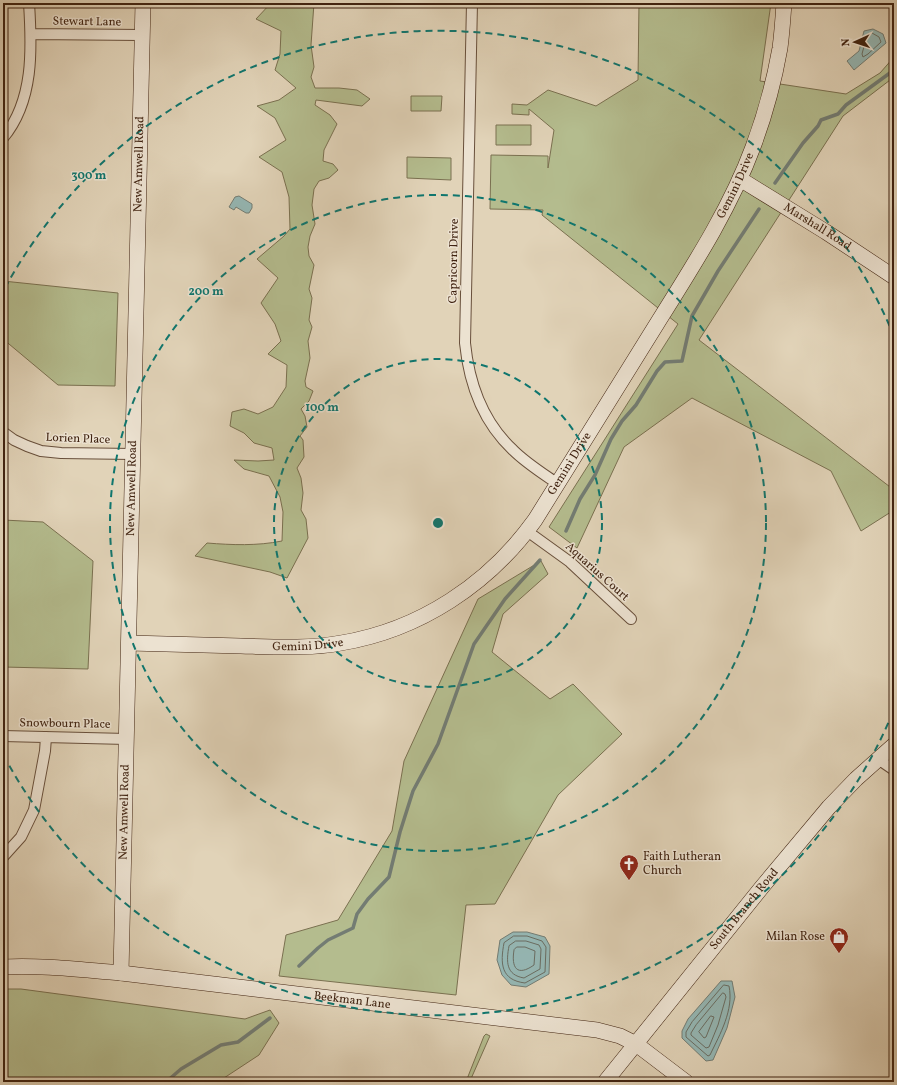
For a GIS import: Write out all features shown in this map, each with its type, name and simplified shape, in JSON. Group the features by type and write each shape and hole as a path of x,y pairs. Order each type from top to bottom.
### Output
{"street":[{"path":"3,138 9,131 20,108 28,84 31,59 29,3"},
{"name":"New Amwell Road","path":"121,973 143,3"},
{"name":"Capricorn Drive","path":"472,3 465,343 467,358 474,389 484,412 498,434 513,451 558,484"},
{"name":"Gemini Drive","path":"129,643 309,647 339,644 396,629 420,618 457,597 499,562 527,531 558,484 694,264 722,215 740,179 753,147 770,92 780,47 784,3"},
{"name":"Stewart Lane","path":"31,34 142,36"},
{"name":"Marshall Road","path":"740,179 826,232 894,277"},
{"name":"Lorien Place","path":"3,432 14,440 41,451 61,453 133,454"},
{"name":"Aquarius Court","path":"527,531 570,562 631,619"},
{"name":"Snowbourn Place","path":"3,736 127,739"},
{"path":"3,857 21,837 34,810 45,751 46,737"},
{"name":"South Branch Road","path":"605,1082 762,887 829,807 856,779 894,745"},
{"path":"878,759 894,770"},
{"name":"Beekman Lane","path":"3,967 54,967 121,973 597,1030 620,1036 636,1044 686,1082"}],"green space":[{"path":"271,3 314,3 311,45 314,67 311,77 315,88 357,90 370,99 362,106 316,100 315,105 330,115 337,124 324,150 323,161 333,164 338,170 329,178 319,181 314,189 312,205 315,224 310,236 308,247 309,256 314,265 309,289 312,298 309,320 312,327 308,341 310,358 305,381 306,387 313,391 309,401 301,409 305,416 307,427 300,436 303,440 304,457 297,468 301,478 303,493 301,510 306,519 308,538 287,578 270,572 195,556 207,543 244,545 282,541 283,512 280,497 269,476 244,469 234,460 274,460 272,448 254,443 244,433 230,426 232,412 244,409 258,414 273,407 286,387 287,365 268,354 281,341 275,324 261,303 278,278 257,259 290,229 289,197 282,172 259,157 286,140 275,118 257,106 279,100 296,88 275,70 280,54 281,31 256,19"},
{"path":"639,3 771,3 760,81 846,94 880,73 894,57 894,77 843,116 699,340 894,490 894,510 861,531 831,471 692,398 624,447 577,548 549,527 678,324 542,215 543,210 490,209 491,155 548,156 548,168 554,130 529,109 529,115 512,114 512,104 527,105 548,90 596,106 638,80"},
{"path":"411,96 442,96 441,111 411,111"},
{"path":"496,125 531,125 531,145 496,145"},
{"path":"407,157 451,158 451,180 407,178"},
{"path":"3,281 118,293 115,386 58,385 3,339"},
{"path":"3,520 43,522 93,561 88,669 3,667"},
{"path":"541,561 548,574 503,614 492,652 550,699 573,684 622,734 558,795 495,904 466,905 456,995 279,976 286,935 338,920 392,831 404,761 478,599"},
{"path":"3,989 21,989 245,1019 270,1010 279,1023 259,1055 224,1078 222,1082 3,1082"},
{"path":"486,1034 490,1036 470,1081 468,1081 467,1079"}],"water":[{"path":"873,29 883,34 886,43 854,70 847,61 859,51 864,31"},
{"path":"239,196 252,204 252,208 249,213 246,213 236,207 234,210 229,207 235,197"},
{"path":"513,932 527,932 545,937 550,946 549,974 526,987 511,985 502,975 497,960 500,940"},
{"path":"721,981 732,981 735,997 727,1028 713,1060 706,1061 682,1038 682,1031 688,1019"}],"waterway":[{"path":"775,183 821,120 838,114 846,105 894,70"},
{"path":"566,531 580,499 595,475 611,439 622,421 636,405 657,371 665,362 682,361 692,316 718,271 759,209"},
{"path":"299,966 328,940 353,928 357,914 368,899 389,877 400,832 413,791 438,744 474,644 505,599 540,560"},
{"path":"166,1082 181,1069 221,1045 238,1042 270,1018"}],"place":[{"name":"Faith Lutheran Church","path":"629,881"},
{"name":"Milan Rose","path":"839,954"}]}
